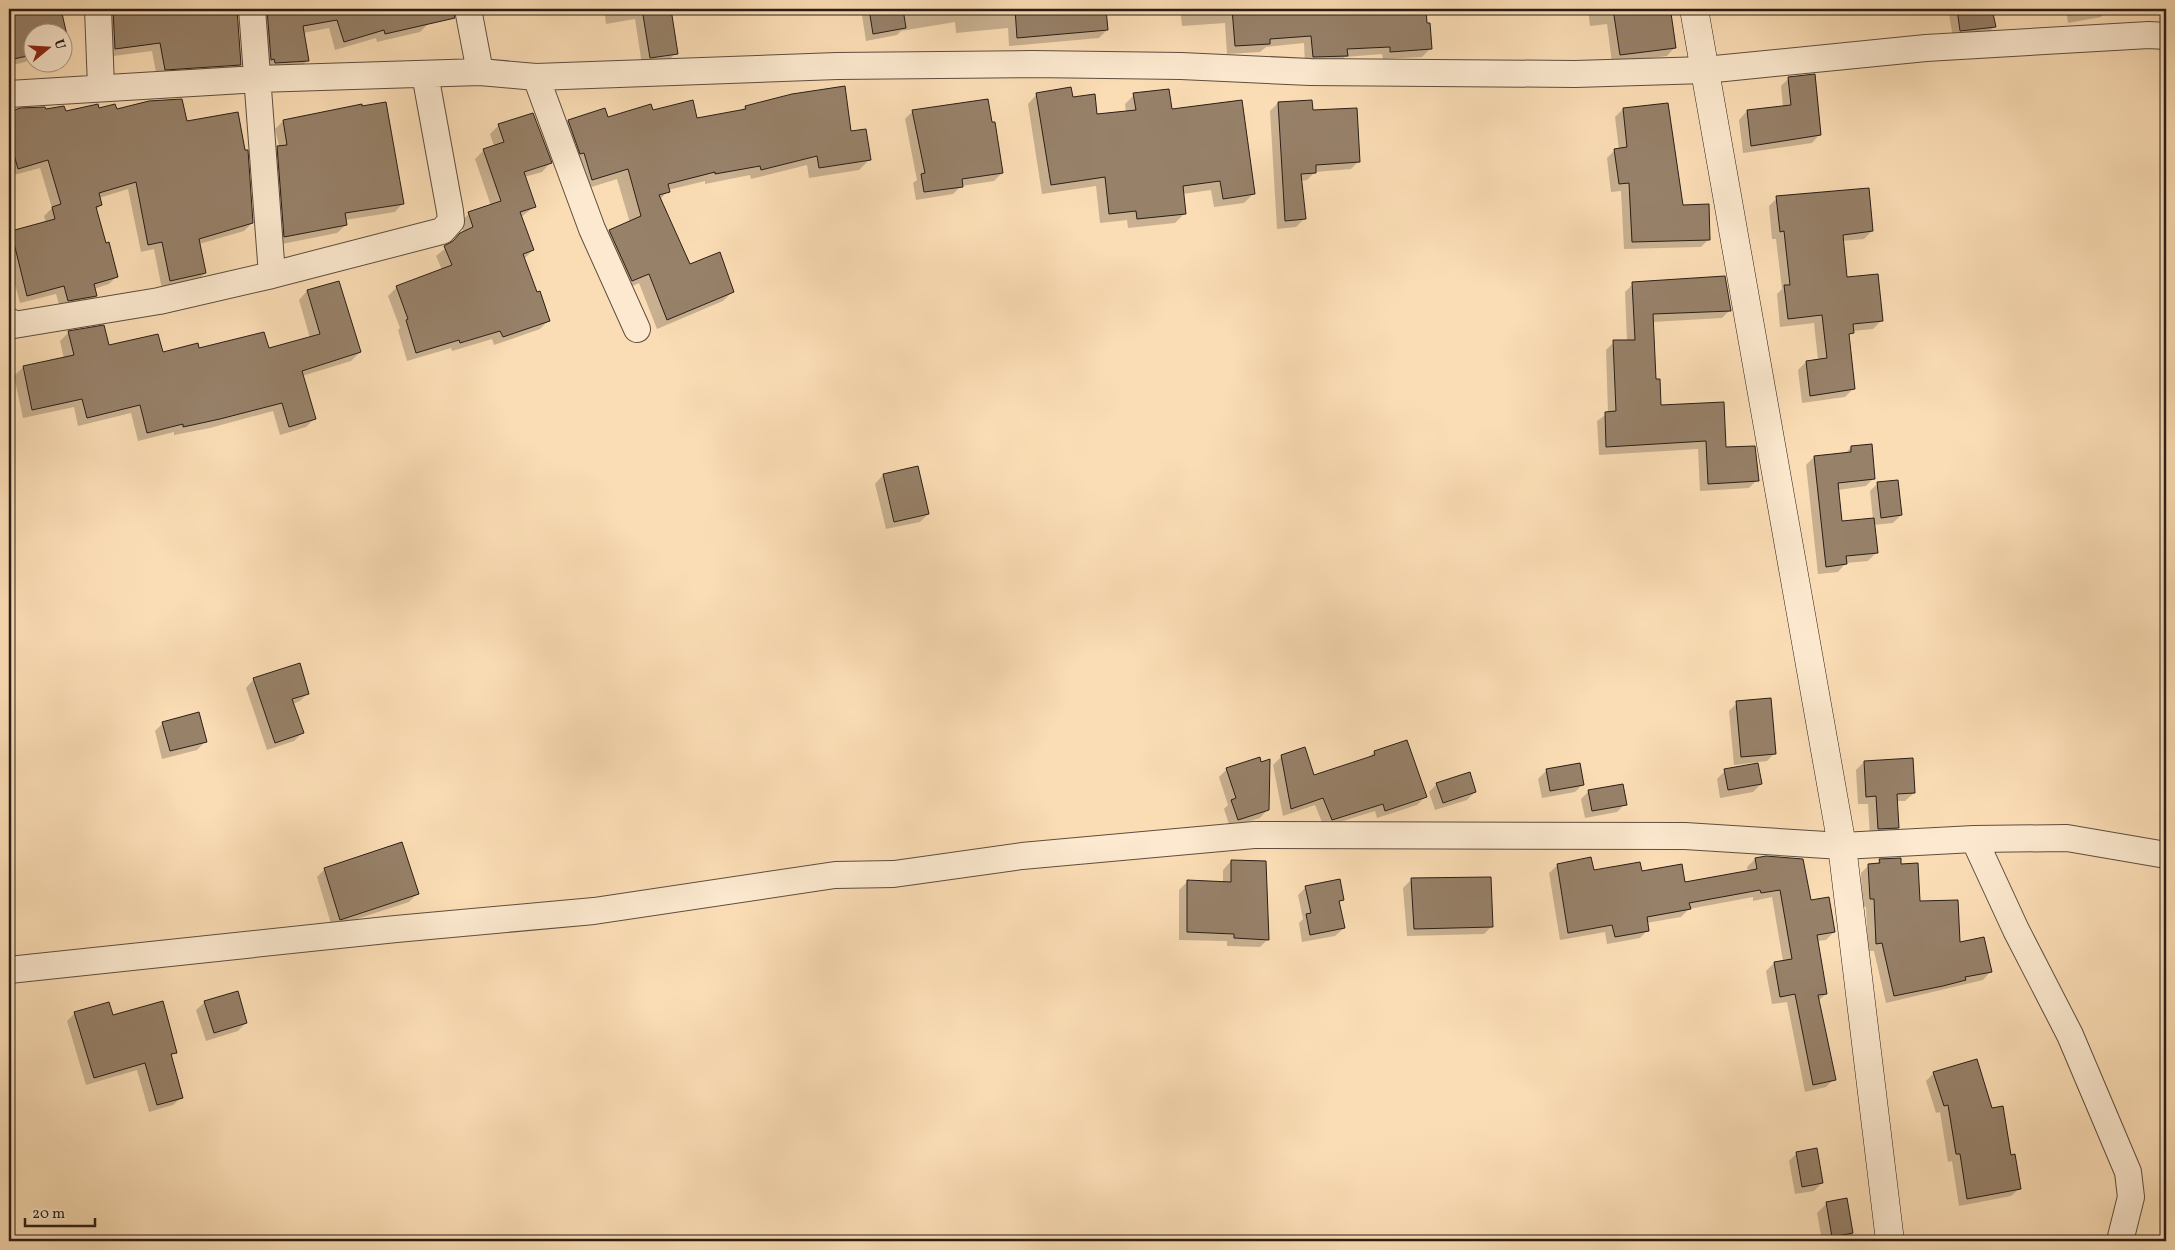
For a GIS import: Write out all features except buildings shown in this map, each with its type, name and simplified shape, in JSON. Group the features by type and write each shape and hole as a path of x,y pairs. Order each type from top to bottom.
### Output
{"street":[{"path":"98,9 101,87"},
{"path":"252,9 272,275"},
{"path":"468,9 480,72"},
{"path":"1694,9 1842,846 1890,1241"},
{"path":"9,94 258,78 480,72 536,77 837,66 1032,64 1181,66 1310,72 1575,74 1705,70 1926,48 2149,35 2166,36"},
{"path":"9,321 14,325 159,301 272,275 442,231 448,227 451,221 450,211 425,74"},
{"path":"536,77 592,229 637,329"},
{"path":"9,970 396,929 594,911 835,875 894,874 1022,856 1254,835 1684,836 1842,846 1974,839 2067,838 2166,855"},
{"path":"1974,839 2016,930 2070,1035 2128,1172 2131,1197 2120,1241"}]}
